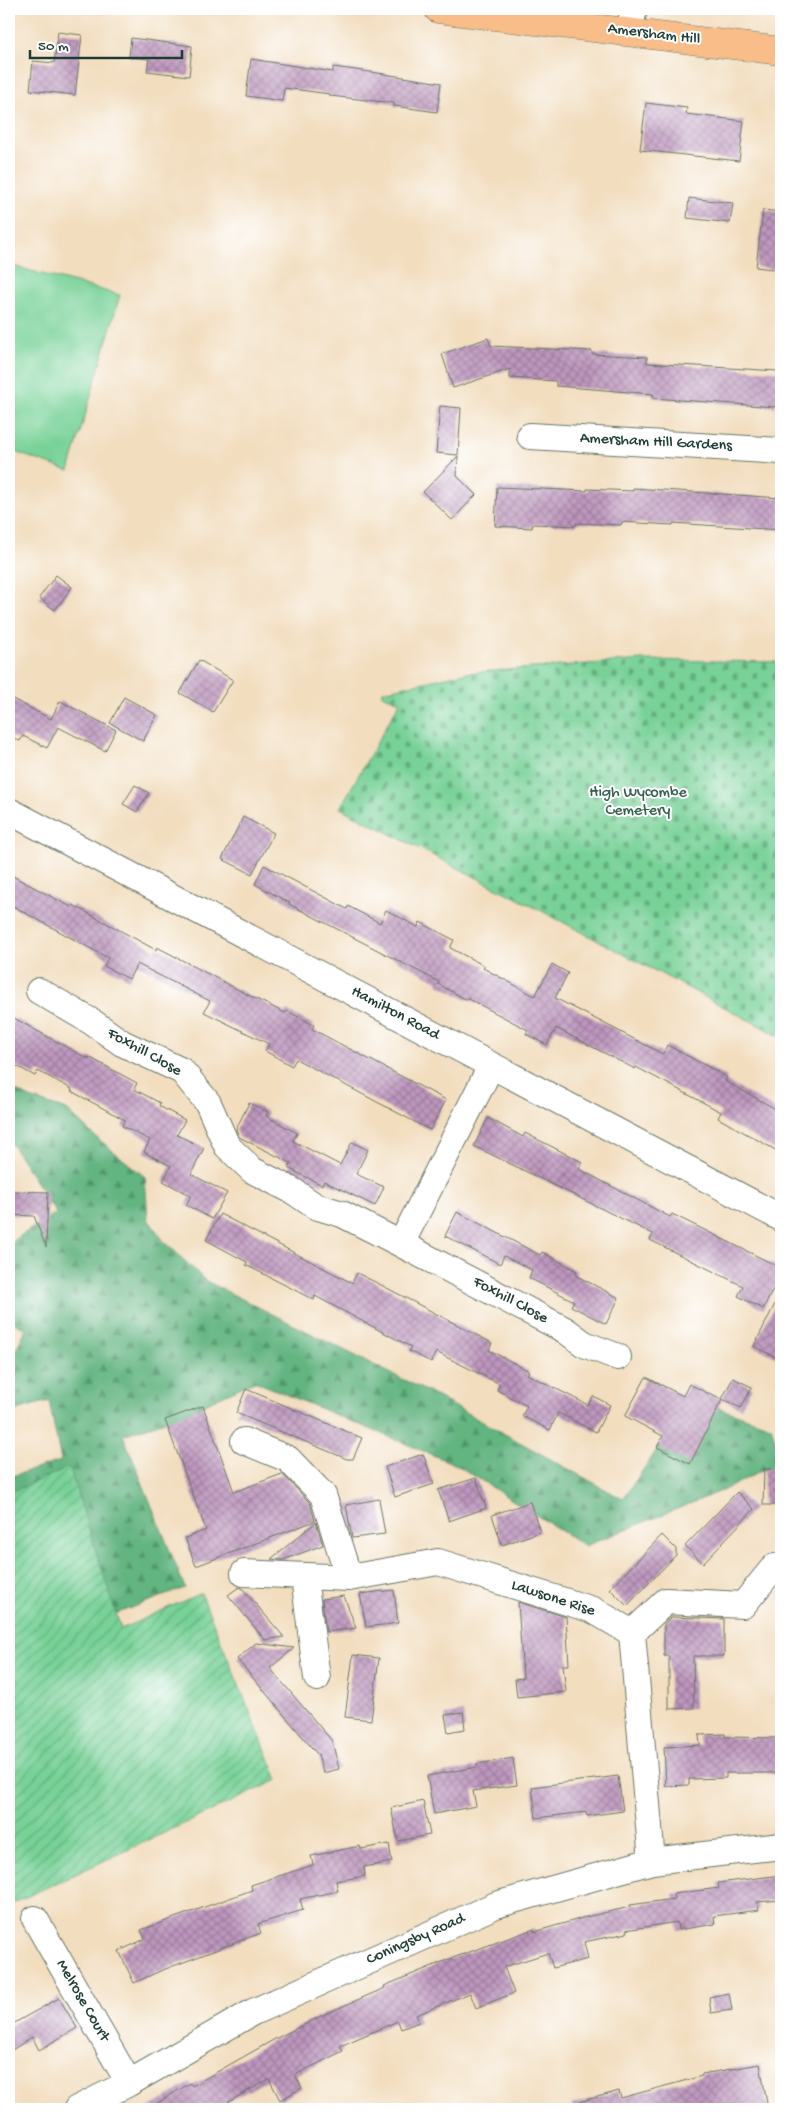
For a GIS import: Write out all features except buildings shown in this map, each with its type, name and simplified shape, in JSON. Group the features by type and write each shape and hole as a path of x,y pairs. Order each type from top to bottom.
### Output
{"main road":[{"name":"Amersham Hill","path":"438,9 632,21 781,51"}],"street":[{"name":"Amersham Hill Gardens","path":"530,436 781,451"},
{"name":"Hamilton Road","path":"9,811 781,1218"},
{"name":"Foxhill Close","path":"39,991 92,1022 122,1043 182,1071 208,1103 227,1146 252,1170 292,1191 315,1206 342,1214 565,1330 584,1344 618,1358"},
{"path":"401,1244 491,1066"},
{"path":"244,1440 288,1459 323,1495 349,1578"},
{"name":"Lawsone Rise","path":"244,1574 349,1578 438,1562 593,1610 632,1633"},
{"path":"652,1861 632,1633 666,1601 743,1605 774,1568 781,1566"},
{"path":"304,1577 317,1678"},
{"name":"Coningsby Road","path":"77,2109 129,2083 253,2012 496,1905 652,1861 781,1846"},
{"name":"Melrose Court","path":"35,1919 129,2083"}],"green space":[{"path":"9,265 120,295 69,471 9,450"},
{"name":"High Wycombe Cemetery","path":"642,660 781,662 781,1037 536,908 340,808 400,702 382,695 383,691 465,673"},
{"path":"9,1087 30,1098 67,1110 91,1133 145,1177 148,1219 163,1240 206,1281 432,1394 623,1499 692,1399 771,1426 781,1461 724,1490 585,1546 457,1465 254,1381 177,1417 123,1435 185,1588 42,1641 9,1563 9,1477 61,1461 49,1401 9,1412 9,1365 26,1329 9,1320 9,1243 56,1213 9,1140"},
{"path":"69,1467 121,1629 201,1593 278,1780 9,1905 9,1493"}]}
